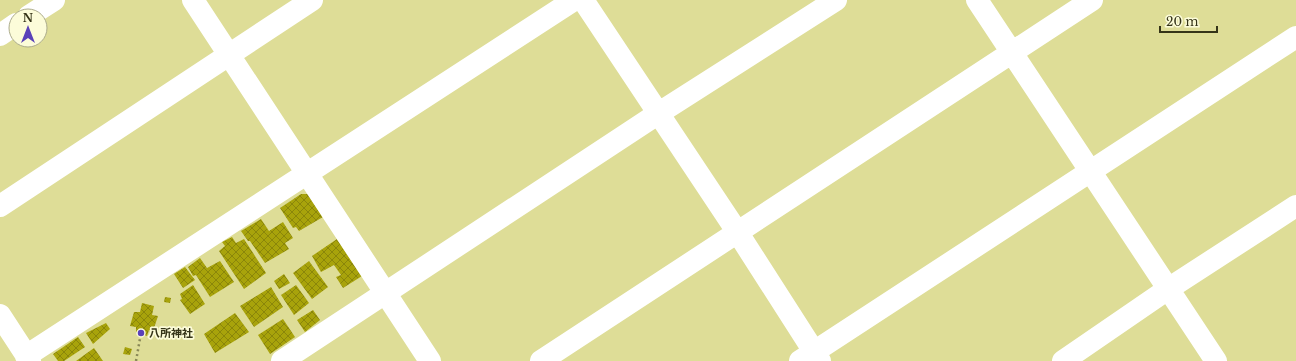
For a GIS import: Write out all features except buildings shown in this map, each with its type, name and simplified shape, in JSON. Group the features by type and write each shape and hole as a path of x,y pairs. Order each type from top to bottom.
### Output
{"street":[{"path":"42,8 54,0"},
{"path":"193,0 230,54 384,294 430,361"},
{"path":"0,206 312,0"},
{"path":"0,315 28,358 307,173 574,0"},
{"path":"583,0 738,233 811,358 1091,170 1296,37"},
{"path":"282,361 659,113 836,0"},
{"path":"977,0 1091,170 1216,361"},
{"path":"541,361 1092,0"},
{"path":"1062,361 1168,289 1296,206"}],"path":[{"path":"136,361 141,334"}],"place":[{"name":"八所神社","path":"141,333"}]}
